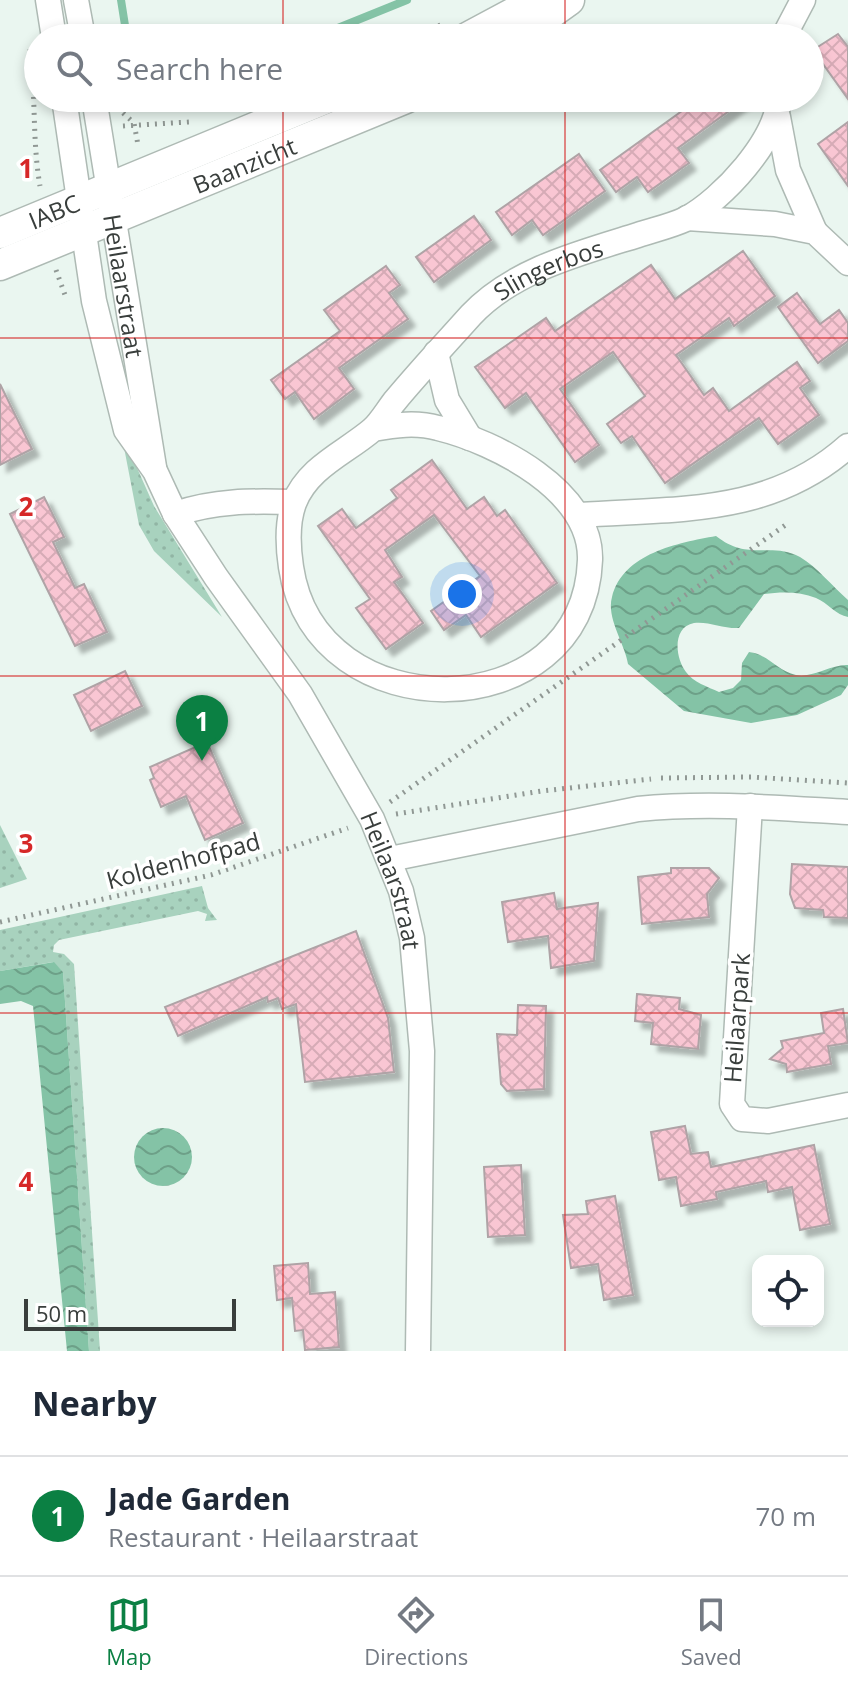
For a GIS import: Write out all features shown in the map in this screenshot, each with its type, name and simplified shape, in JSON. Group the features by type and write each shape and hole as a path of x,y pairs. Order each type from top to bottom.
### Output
{"street":[{"path":"48,0 52,24"},
{"path":"76,0 80,24"},
{"path":"493,24 538,0"},
{"path":"536,24 569,0"},
{"path":"790,24 803,0"},
{"name":"Heilaarstraat","path":"66,112 94,301 126,430 155,471 175,514 300,694 372,819 390,859 412,938 420,1018 418,1351"},
{"name":"Heilaarstraat","path":"96,112 155,471"},
{"name":"Baanzicht","path":"109,188 293,112"},
{"name":"Baanzicht","path":"84,231 372,112"},
{"name":"Slingerbos","path":"294,502 313,473 373,429 487,298 532,273 687,218 724,188 767,143 778,112"},
{"name":"Slingerbos","path":"780,112 788,170 815,232 848,263"},
{"name":"IABC","path":"0,233 109,188"},
{"name":"Slingerbos","path":"687,218 775,224 815,232"},
{"name":"IABC","path":"0,265 84,231"},
{"name":"Slingerbos","path":"436,353 447,400 470,438"},
{"name":"Slingerbos","path":"373,429 407,424 436,427 470,438 548,483 570,500 580,515"},
{"path":"175,514 207,503 232,500 294,502 289,552 294,586 307,619 330,646 359,670 394,683 433,689 474,688 509,678 554,647 572,620 587,585 588,537 580,515 669,513 745,500 790,483 848,446"},
{"path":"390,859 638,809 696,804 848,812"},
{"name":"Heilaarpark","path":"750,806 732,1104 742,1119 759,1122 848,1105"}],"path":[{"path":"134,123 198,120"},
{"path":"372,819 397,795 787,524"},
{"name":"Koldenhofpad","path":"0,922 211,875 372,819"}],"shaded area":[{"path":"121,432 154,506 222,617 154,551 139,525"},
{"path":"0,825 27,879 0,888"},
{"path":"202,886 208,908 217,920 205,921 207,914 198,911 59,940 54,945 53,952 64,954 74,964 100,1351 89,1351 63,972 53,962 0,971 0,930"}],"water":[{"path":"716,536 739,548 779,551 800,557 848,600 848,617 810,596 764,594 739,628 694,623 682,630 678,651 689,676 719,692 733,688 741,680 742,663 749,652 796,675 809,675 848,665 848,685 841,695 797,715 751,723 684,711 628,664 612,614 612,597 618,582 640,560 654,553 685,542"},
{"path":"54,962 63,972 89,1351 67,1351 33,1006 21,1001 0,1004 0,971"},
{"path":"163,1128 174,1130 183,1137 190,1146 190,1168 183,1177 174,1184 163,1186 152,1184 143,1177 136,1168 134,1157 136,1146 143,1137 152,1130"}],"building":[{"path":"838,34 848,47 848,99 824,65 824,43"},
{"path":"680,112 728,112 678,148 689,163 648,192 637,177 616,192 600,170"},
{"path":"848,122 848,186 818,144"},
{"path":"579,154 605,191 543,235 532,220 512,235 496,212"},
{"path":"474,216 491,240 434,282 416,257"},
{"path":"743,251 775,296 734,326 729,318 676,355 704,395 713,388 729,411 797,362 810,381 800,388 819,415 778,444 759,418 665,483 632,436 621,443 607,424 645,396 613,352 560,389 599,445 575,462 526,393 505,408 475,367 546,318 555,331 651,265 675,299"},
{"path":"386,266 400,285 389,293 408,319 339,368 354,389 314,419 295,392 285,399 271,380 340,331 324,310"},
{"path":"797,293 820,324 839,310 848,323 848,341 818,363 778,307"},
{"path":"0,384 32,449 0,465"},
{"path":"432,460 467,509 484,497 497,516 505,510 557,583 481,637 466,615 444,630 431,611 480,576 434,515 385,550 402,577 394,582 423,623 386,649 356,608 370,599 318,526 342,509 356,528 397,498 391,490"},
{"path":"44,497 64,537 53,542 75,588 84,584 107,632 75,646 10,514"},
{"path":"125,671 142,706 91,731 74,695"},
{"path":"207,742 243,823 205,840 186,796 161,807 150,780 154,778 150,767"},
{"path":"792,864 848,867 848,918 824,917 823,910 795,908 790,894"},
{"path":"671,868 709,868 719,878 707,894 709,917 642,924 638,877 671,873"},
{"path":"554,893 557,909 598,903 594,961 551,968 548,936 508,942 502,902"},
{"path":"356,931 388,1018 394,1072 305,1082 296,1004 282,1009 278,998 268,1002 267,997 178,1036 165,1007"},
{"path":"637,994 680,998 679,1009 701,1015 698,1049 651,1044 653,1023 635,1021"},
{"path":"518,1005 546,1006 544,1089 507,1091 501,1084 497,1034 517,1035"},
{"path":"843,1009 848,1043 828,1046 831,1064 787,1072 786,1064 770,1059 783,1048 781,1041 824,1033 821,1013"},
{"path":"685,1126 691,1154 708,1152 711,1167 814,1145 830,1224 800,1230 792,1187 768,1192 766,1181 716,1192 717,1199 681,1206 676,1177 659,1180 651,1132"},
{"path":"521,1165 525,1235 488,1237 484,1167"},
{"path":"615,1196 633,1295 604,1300 598,1264 571,1268 563,1215 588,1214 586,1201"},
{"path":"308,1263 310,1294 335,1292 339,1347 305,1350 303,1330 295,1331 292,1298 277,1300 274,1266"}],"waterway":[{"path":"121,0 125,24"},
{"path":"348,24 407,0"}],"place":[{"name":"Jade Garden","path":"202,761"}]}
